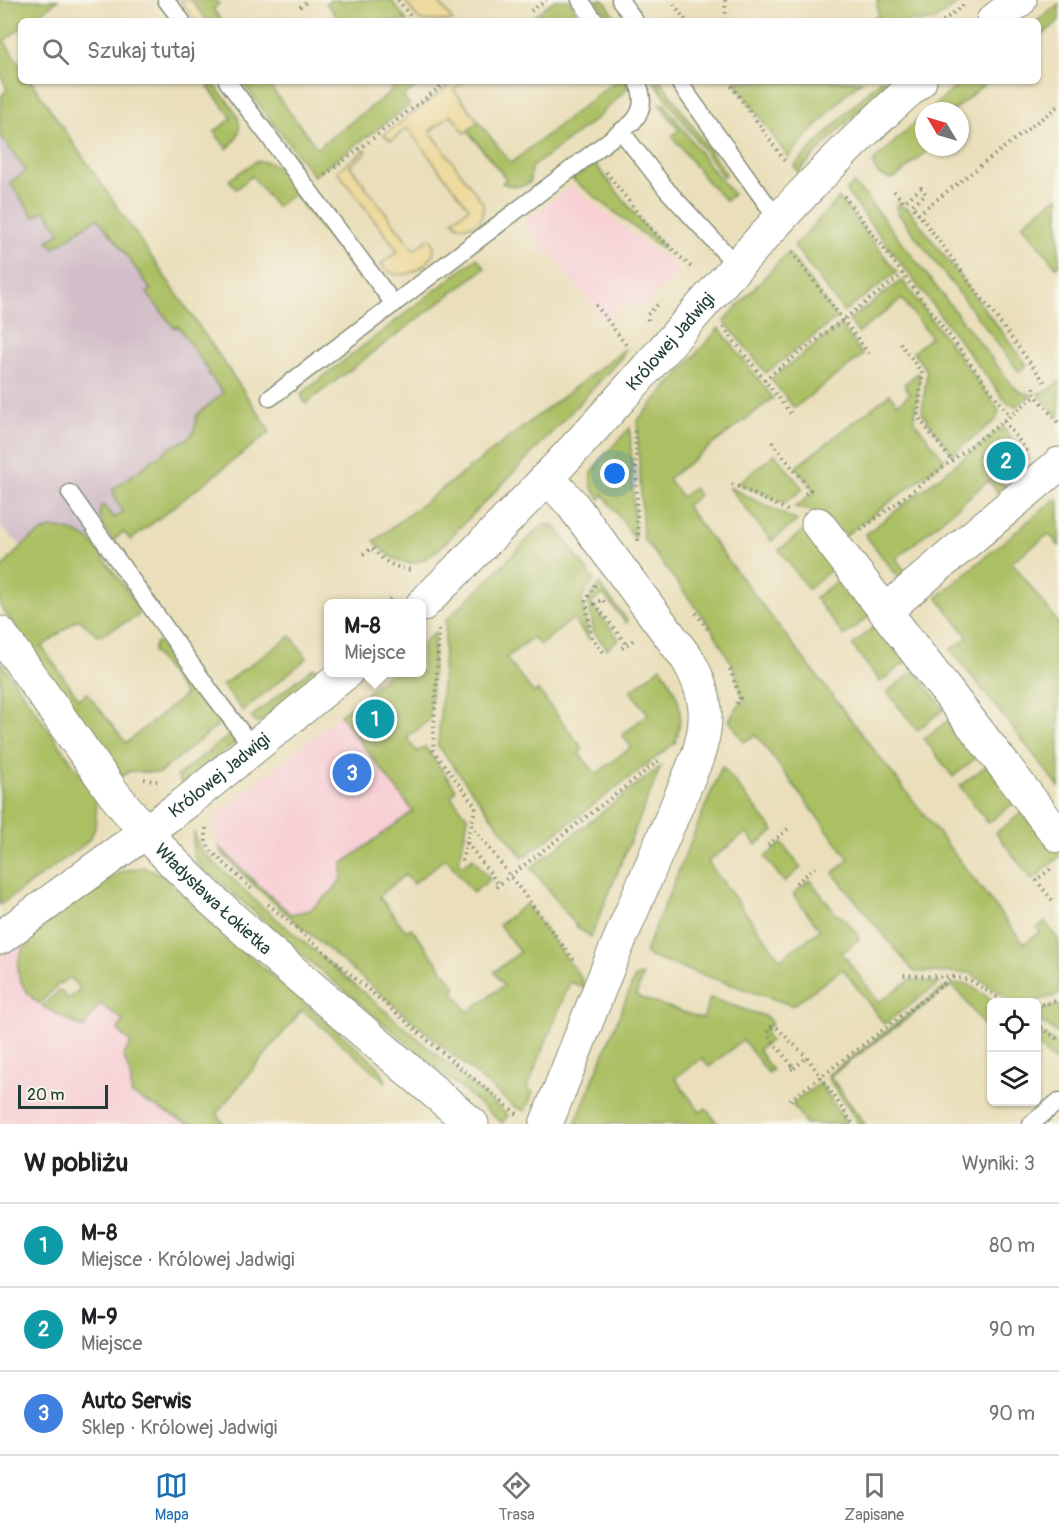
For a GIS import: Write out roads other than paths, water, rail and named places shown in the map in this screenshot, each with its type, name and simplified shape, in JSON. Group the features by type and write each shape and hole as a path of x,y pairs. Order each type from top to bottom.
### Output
{"street":[{"path":"997,18 1020,0"},
{"name":"Królowej Jadwigi","path":"430,613 495,532 617,401 737,266 783,233 851,146 917,84"},
{"path":"885,611 1054,470"},
{"path":"535,1121 598,992 697,758 703,740 706,714 697,675 688,660 571,503 547,477"},
{"path":"819,523 1059,836"},
{"name":"Władysława Łokietka","path":"0,633 114,794 146,833 191,880 263,946 472,1124"},
{"name":"Królowej Jadwigi","path":"0,938 146,833 254,749 341,677"}],"lane":[{"path":"166,0 180,18"},
{"path":"580,0 593,18"},
{"path":"620,0 633,18"},
{"path":"229,84 394,304"},
{"path":"270,398 621,131 639,115 643,105 642,92 638,84"},
{"path":"680,84 783,233"},
{"path":"621,131 667,190 737,266"},
{"path":"70,493 254,749"},
{"path":"1031,1124 1059,1101"}],"place":[{"name":"M-9","path":"1006,461"},
{"name":"M-8","path":"375,719"},
{"name":"Auto Serwis","path":"352,773"}]}
